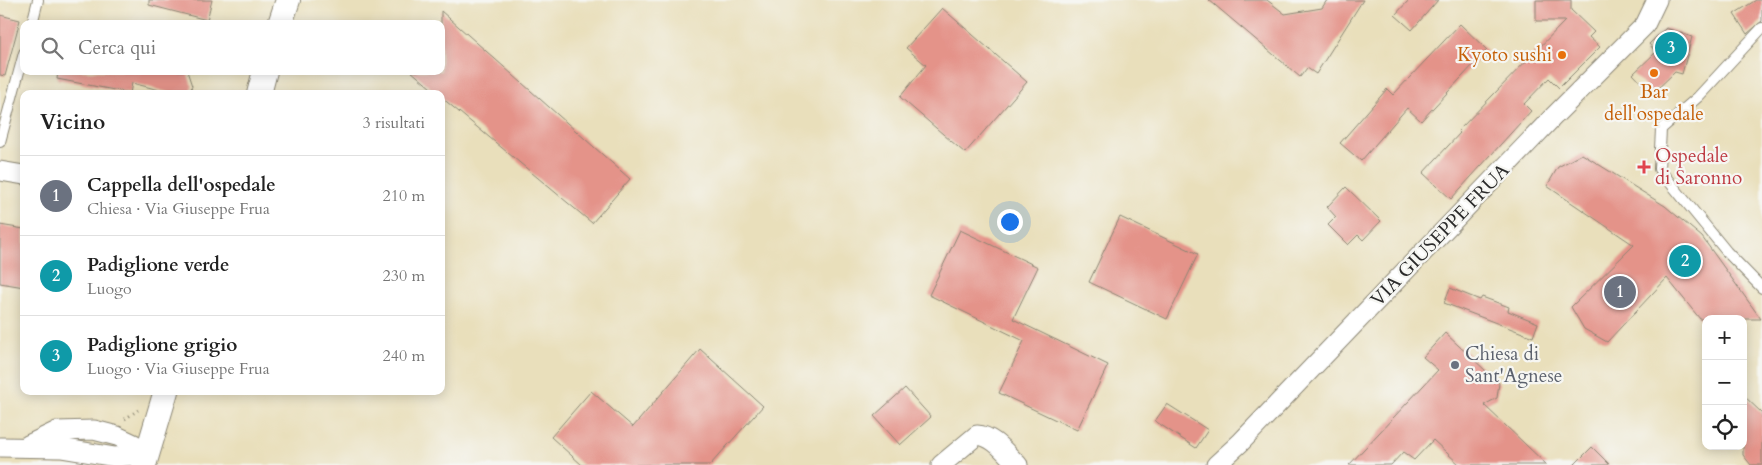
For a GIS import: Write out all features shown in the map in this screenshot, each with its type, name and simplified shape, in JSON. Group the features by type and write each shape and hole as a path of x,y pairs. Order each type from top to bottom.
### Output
{"street":[{"path":"281,20 288,0"},
{"name":"VIA GIUSEPPE FRUA","path":"1216,465 1240,443 1552,118 1645,25 1657,0"},
{"path":"259,90 265,75"},
{"path":"0,170 20,174"},
{"path":"145,460 165,395"},
{"path":"0,447 23,448 57,432 94,430 117,436 134,444 145,460"},
{"path":"941,465 977,435 985,436 994,442 1018,465"}],"lane":[{"path":"33,20 38,0"},
{"path":"1762,28 1698,96 1661,129 1659,169 1727,252 1762,288"},
{"path":"0,142 20,69"}],"building":[{"path":"149,0 212,0 207,20 149,5"},
{"path":"1209,0 1267,0 1285,14 1322,8 1327,0 1363,0 1316,74 1307,68 1300,77"},
{"path":"1409,0 1438,0 1412,30 1395,15"},
{"path":"1536,0 1571,0 1571,10 1594,32 1589,37 1600,47 1559,88 1549,78 1524,104 1531,111 1451,199 1423,173 1460,133 1458,131 1565,21 1536,21"},
{"path":"1756,0 1762,0 1762,21 1747,34 1734,14"},
{"path":"942,8 1027,82 965,153 900,97 926,65 906,48"},
{"path":"441,11 630,179 592,223 445,100 445,90 433,90 416,75 445,75 445,20 441,20"},
{"path":"0,15 20,20 5,76 0,75"},
{"path":"1460,24 1487,50 1421,121 1407,108 1361,161 1340,143 1387,89 1393,95"},
{"path":"1666,28 1692,37 1682,74 1675,72 1652,94 1633,74 1656,52 1649,44"},
{"path":"58,75 188,75 192,86 190,90 159,90 132,83 131,90 114,90 57,79"},
{"path":"1582,154 1665,206 1702,237 1761,319 1747,319 1747,315 1702,315 1702,319 1700,319 1667,278 1607,342 1584,329 1571,307 1634,245 1547,186 1558,167"},
{"path":"1346,187 1381,221 1363,240 1358,235 1348,245 1328,225 1336,217 1327,207"},
{"path":"1120,217 1198,254 1167,319 1089,282"},
{"path":"0,225 20,228 20,286 0,283"},
{"path":"960,230 1038,267 1013,319 1108,365 1077,430 999,393 1024,341 929,295"},
{"path":"1450,288 1480,300 1482,297 1509,307 1508,311 1538,323 1533,337 1444,303"},
{"path":"1445,333 1499,383 1497,398 1484,405 1547,465 1460,465 1433,440 1414,460 1403,452 1391,465 1349,465 1438,370 1423,357"},
{"path":"700,349 763,406 710,465 582,465 551,437 591,391 633,427"},
{"path":"905,388 931,417 900,445 874,416"},
{"path":"1747,399 1762,413 1762,465 1751,465 1743,455 1743,450 1747,450"},
{"path":"1167,404 1208,430 1196,448 1155,421"},
{"path":"1592,447 1610,465 1574,465"}],"place":[{"name":"Padiglione grigio","path":"1671,48"},
{"name":"Kyoto sushi","path":"1562,55"},
{"name":"Bar dell'ospedale","path":"1654,73"},
{"name":"Ospedale di Saronno","path":"1644,167"},
{"name":"Padiglione verde","path":"1685,261"},
{"name":"Cappella dell'ospedale","path":"1620,292"},
{"name":"Chiesa di Sant'Agnese","path":"1455,365"}]}
